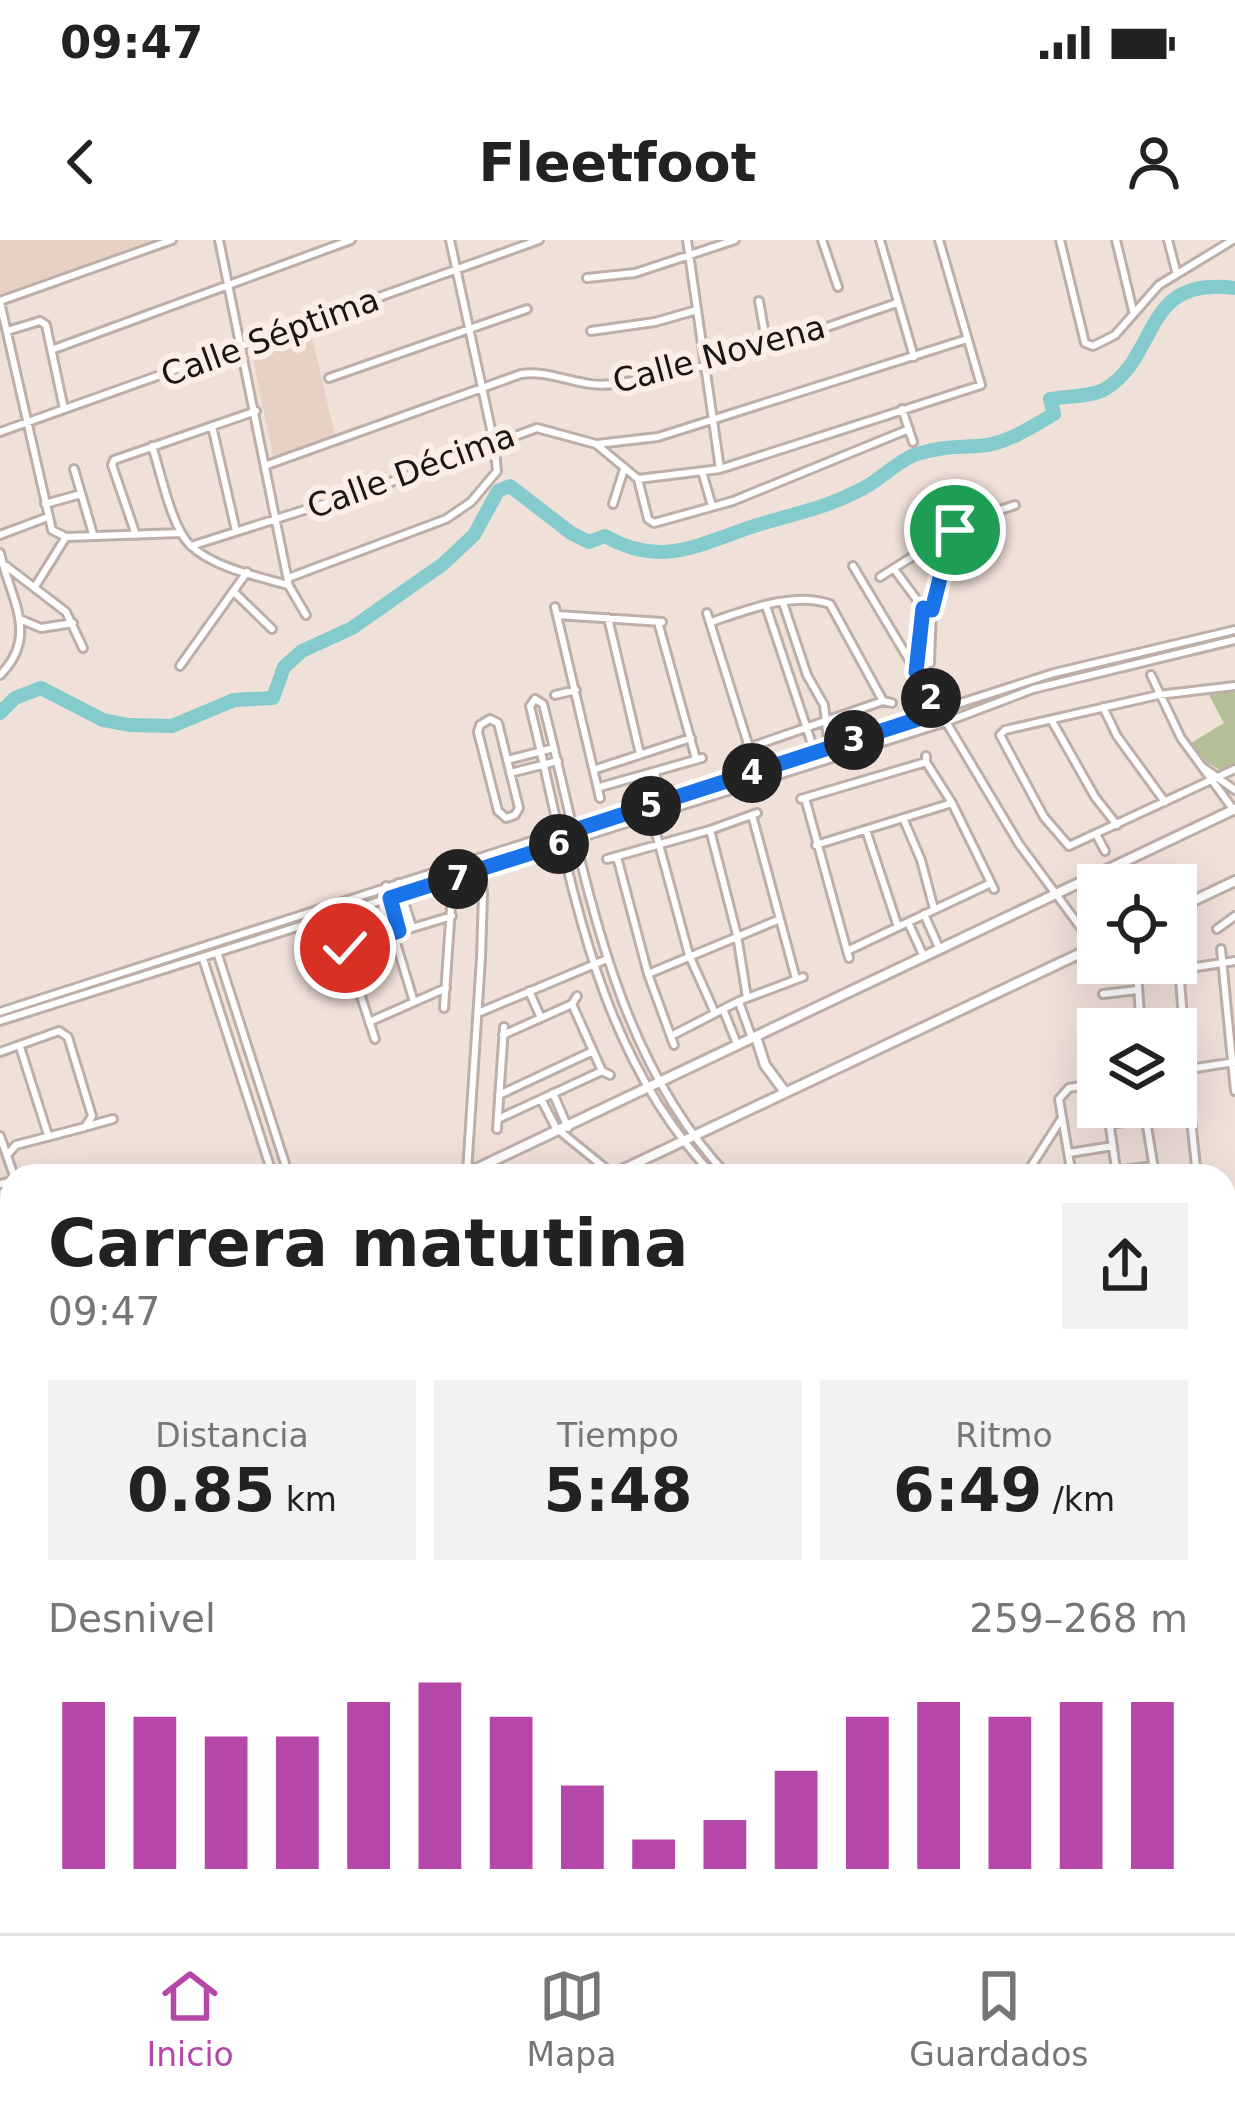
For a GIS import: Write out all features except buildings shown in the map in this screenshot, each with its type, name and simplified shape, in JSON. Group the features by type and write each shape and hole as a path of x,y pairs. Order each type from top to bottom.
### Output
{"main road":[{"path":"486,1164 1235,810"},
{"path":"1197,900 1235,881"},
{"path":"633,1164 1077,956"},
{"path":"754,1038 765,1065 785,1092"}],"street":[{"path":"172,240 0,302 52,530 66,537 181,533"},
{"path":"219,240 289,582 306,615"},
{"path":"54,349 351,240"},
{"path":"152,446 181,533 191,546 213,560 289,582 446,519 471,502 498,469 451,240"},
{"name":"Calle Séptima","path":"0,433 539,240"},
{"path":"687,240 720,469"},
{"path":"587,278 635,273 735,240"},
{"path":"822,240 838,287"},
{"path":"880,240 914,357"},
{"path":"909,429 733,501 654,523 648,519 638,479 702,474 981,385 939,240"},
{"path":"1060,240 1085,343 1090,346 1108,341 1133,311 1177,273 1233,240"},
{"path":"1116,240 1133,311"},
{"path":"1168,240 1177,273"},
{"path":"759,301 767,346"},
{"name":"Calle Novena","path":"267,465 531,373 595,387 706,365 898,303"},
{"path":"329,377 527,310"},
{"path":"591,331 655,322 697,310"},
{"path":"7,331 41,321 54,349 64,409"},
{"path":"596,444 658,436 968,339"},
{"path":"0,365 14,361"},
{"path":"902,409 913,442"},
{"path":"136,536 112,465 115,459 256,410"},
{"path":"212,426 236,531"},
{"name":"Calle Décima","path":"191,546 380,486 537,428 596,444 638,479"},
{"path":"74,469 93,535"},
{"path":"613,504 624,469"},
{"path":"702,474 712,506"},
{"path":"45,503 81,494"},
{"path":"880,577 967,524 1015,506"},
{"path":"0,535 48,518"},
{"path":"916,672 928,609 947,550 967,524"},
{"path":"36,586 66,537"},
{"path":"0,553 22,620 20,648 0,675"},
{"path":"1,565 36,586 74,623 83,648"},
{"path":"854,566 1019,844 1077,922"},
{"path":"895,568 928,609 930,663"},
{"path":"180,666 247,572"},
{"path":"234,592 256,608 272,629"},
{"path":"817,600 830,604 888,702 745,747 709,617 783,603 817,600"},
{"path":"783,603 808,675 824,705 830,753"},
{"path":"766,605 817,757"},
{"path":"600,787 699,758 660,622 556,610 600,798"},
{"path":"608,618 640,754"},
{"path":"22,620 41,628 74,623"},
{"path":"830,753 860,738 1054,673 1235,630"},
{"path":"0,1017 386,886 563,838 830,753 864,747 1033,689 1235,640"},
{"path":"1151,675 1181,738 1235,810"},
{"path":"1235,686 1103,707 1006,730 1000,740 1044,817 1062,842 1072,846 1235,770"},
{"path":"555,695 576,690"},
{"path":"703,1164 681,1141 648,1087 591,964 530,706 535,699 543,704 607,958 628,1019 659,1082 693,1136 718,1164"},
{"path":"1103,707 1126,750 1165,802"},
{"path":"1051,720 1086,783 1117,825"},
{"path":"483,722 498,724 507,760 518,808 506,818 498,811 478,732 483,722"},
{"path":"596,769 691,738"},
{"path":"860,738 864,747"},
{"path":"507,760 554,748"},
{"path":"926,759 952,803 993,886 934,909 848,954 803,798 926,759"},
{"path":"510,773 558,761"},
{"path":"1203,767 1235,790"},
{"path":"655,773 664,806"},
{"path":"641,777 651,810"},
{"path":"815,845 952,803"},
{"path":"607,859 754,814 800,978 719,1011 672,1040 648,974 617,857"},
{"path":"903,818 934,909"},
{"path":"654,826 689,955 737,1045"},
{"path":"710,830 737,935 743,1000 754,1038"},
{"path":"866,830 898,927"},
{"path":"1096,834 1105,851"},
{"path":"0,1017 218,955 482,870 563,838"},
{"path":"466,1164 478,1012 479,859"},
{"path":"398,883 412,927"},
{"path":"386,886 414,1002"},
{"path":"444,1008 452,893"},
{"path":"924,914 940,950"},
{"path":"375,1039 345,948 452,916"},
{"path":"1217,929 1235,916"},
{"path":"648,974 780,920"},
{"path":"908,922 924,957"},
{"path":"1221,950 1235,1091"},
{"path":"218,955 285,1164"},
{"path":"478,1012 607,958"},
{"path":"203,959 269,1164"},
{"path":"1197,965 1235,961"},
{"path":"1137,984 1139,1008"},
{"path":"369,1022 446,988"},
{"path":"1103,994 1137,990"},
{"path":"529,991 541,1018"},
{"path":"497,1129 504,1031 574,1000 606,1073 498,1119"},
{"path":"0,1052 52,1031 68,1037 91,1109 85,1127"},
{"path":"20,1047 48,1135"},
{"path":"499,1095 593,1051"},
{"path":"1197,1068 1233,1062"},
{"path":"1070,1164 1059,1099 1062,1092 1077,1088"},
{"path":"553,1094 572,1137"},
{"path":"541,1099 556,1128 600,1164"},
{"path":"1033,1164 1062,1118"},
{"path":"8,1154 16,1144 113,1119"},
{"path":"1111,1128 1116,1164"},
{"path":"1147,1128 1153,1164"},
{"path":"1192,1128 1196,1164"},
{"path":"0,1136 10,1164"},
{"path":"1069,1154 1113,1146"}],"shaded area":[{"path":"0,240 170,240 0,301"},
{"path":"311,333 335,435 273,457 252,354"}],"green space":[{"path":"1235,691 1235,765 1220,770 1206,762 1191,743 1224,723 1208,693"}],"waterway":[{"path":"0,713 15,698 41,688 103,720 129,725 172,726 234,700 273,698 284,667 302,651 352,628 443,564 474,535 498,491 510,486 589,542 605,536 647,551 685,549 835,501 914,455 988,445 1018,435 1054,414 1050,399 1100,392 1123,374 1167,305 1183,294 1205,287 1235,288"}],"route":[{"path":"345,948 399,931 390,898 578,838 575,830 940,712 916,672 923,608 932,610 947,550 967,524 955,530"}]}
